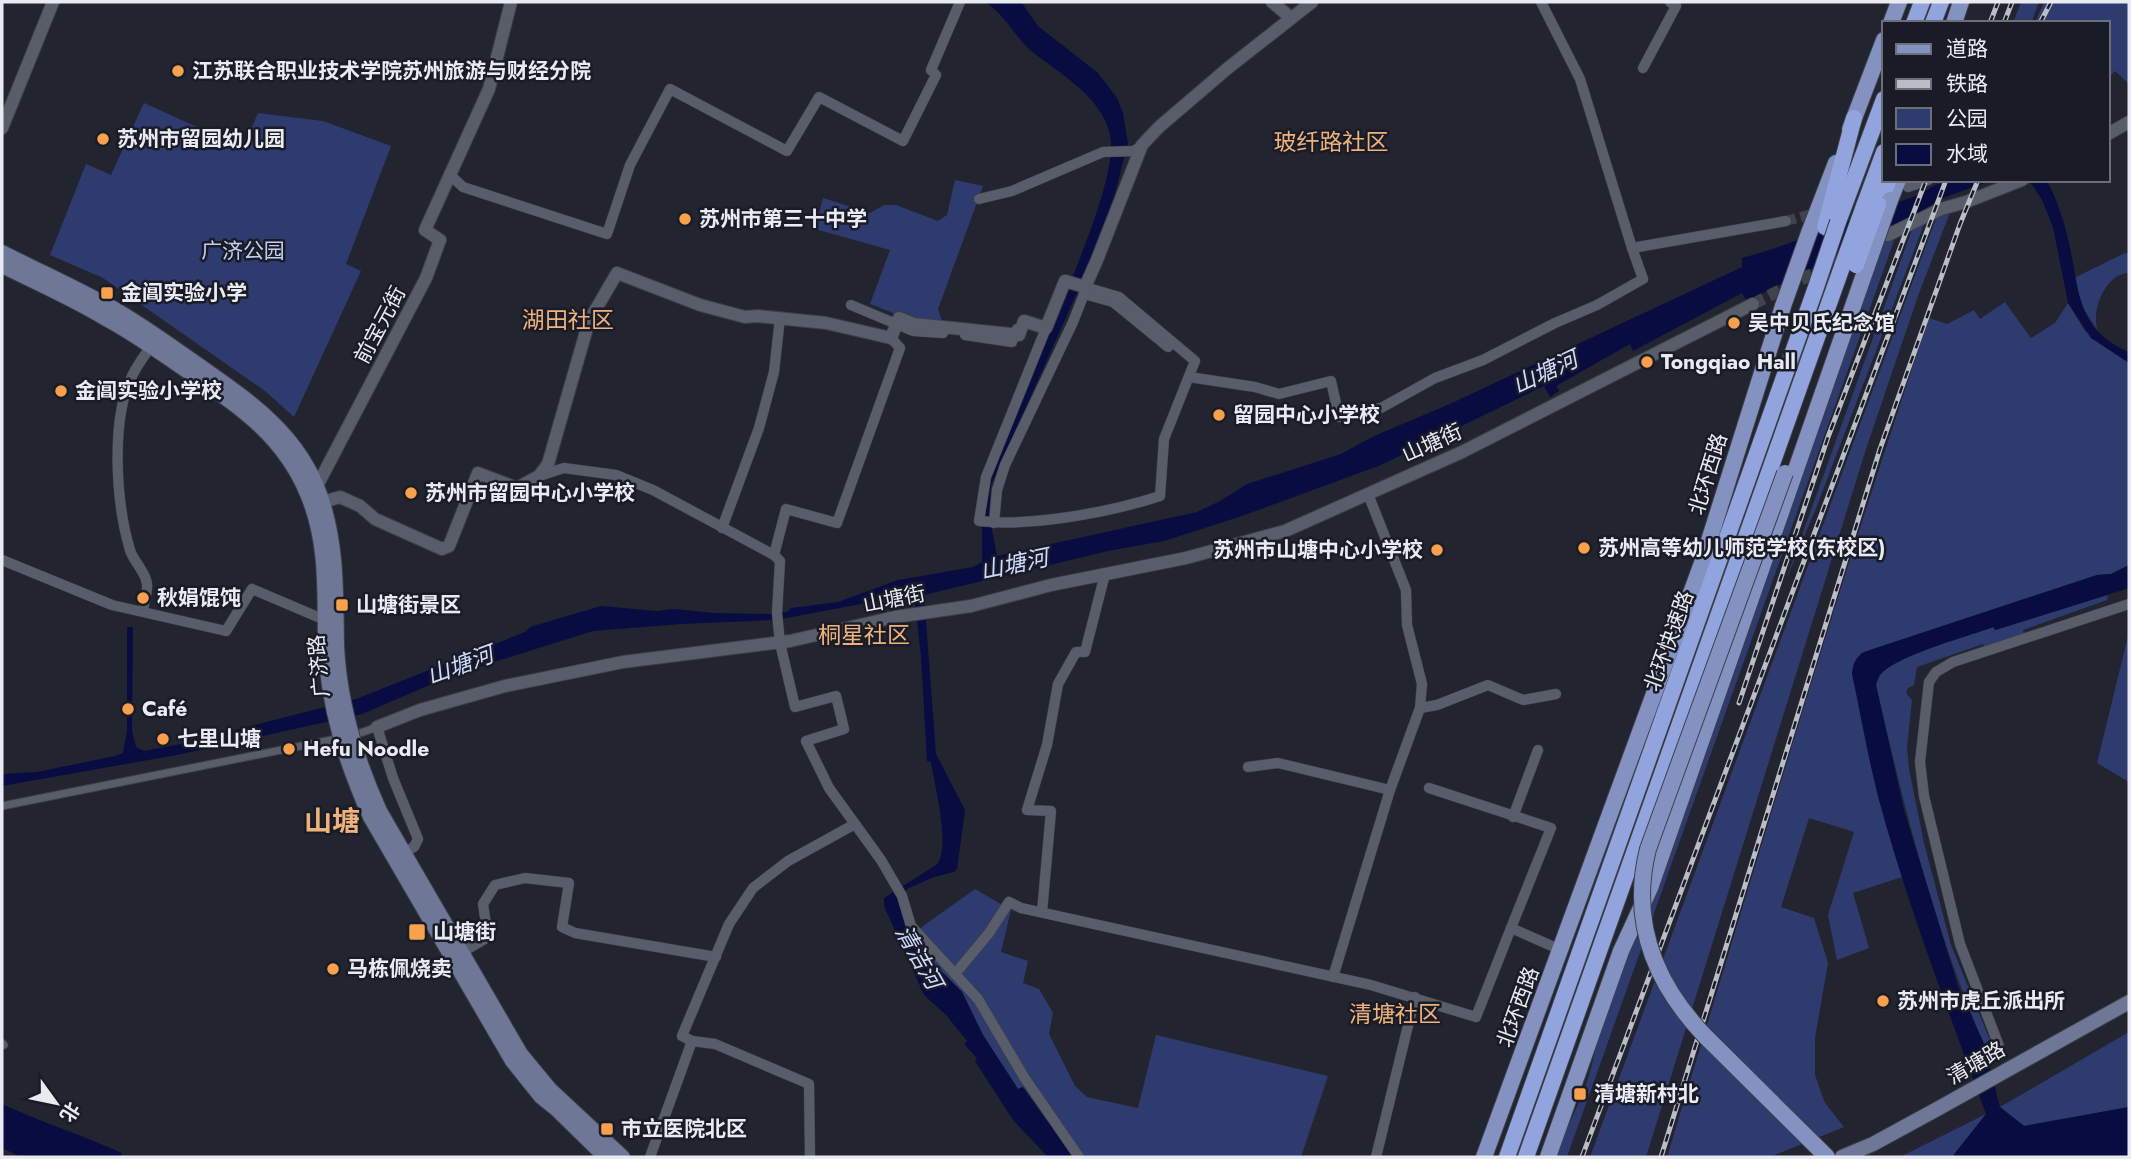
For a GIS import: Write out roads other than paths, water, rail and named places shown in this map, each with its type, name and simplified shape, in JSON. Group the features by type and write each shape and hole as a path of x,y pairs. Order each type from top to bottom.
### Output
{"highway":[{"path":"1915,21 1922,2"},
{"path":"1934,21 1941,2"},
{"path":"1832,225 1882,104"},
{"path":"1832,225 1854,118"},
{"name":"北环快速路","path":"1526,1157 1813,351 1855,265 1878,203 1882,181"},
{"name":"北环快速路","path":"1507,1157 1749,481 1775,373 1832,225"}],"main road":[{"path":"1892,21 1899,2"},
{"path":"1955,21 1961,2"},
{"name":"北环西路","path":"1484,1157 1702,564 1783,306 1809,233 1882,45"},
{"path":"1878,203 1903,183"},
{"name":"广济路","path":"2,252 123,314 251,402 269,416 286,436 303,460 314,496 323,554 325,620 331,646"},
{"path":"1548,1157 1621,951 1650,888 1758,584 1840,340 1855,265"},
{"name":"广济路","path":"2,266 101,316 151,346 260,425 314,496 331,531 336,568 328,684 348,765 512,1060 541,1097 605,1157"},
{"path":"1827,1157 1687,1016 1653,957 1645,931 1641,902 1643,868 1654,829 1785,473 1840,340"},
{"name":"广济路","path":"375,814 403,853 530,1066 562,1102 623,1157"},
{"name":"清塘路","path":"1842,1157 1872,1144 2129,1002"}],"street":[{"path":"2,128 52,2"},
{"path":"511,2 489,89 449,174 463,187 607,234 630,164 670,89 787,151 819,97 903,141 936,75 931,70 960,2"},
{"path":"1272,2 1290,17"},
{"path":"989,522 1005,465 1097,260 1138,148 1159,127 1290,17 1312,2"},
{"path":"1189,377 1255,387 1279,394 1331,381 1339,417 1381,408 1435,379 1483,360 1597,305 1643,279 1580,79 1542,2"},
{"path":"1643,68 1676,6 1670,2"},
{"path":"2111,132 2129,122"},
{"path":"2111,132 2129,135"},
{"path":"979,199 1012,191 1103,152 1138,148"},
{"name":"前宝元街","path":"314,496 426,278 440,240 425,230 449,174"},
{"path":"1888,235 1941,209 2017,182"},
{"path":"1632,248 1786,221"},
{"path":"539,476 548,464 589,321 617,272 700,305 745,317 826,323 891,338 900,348 836,523 786,509 774,555"},
{"path":"989,522 982,491 986,477 1042,329 1065,281 1113,302 1169,348 1190,360"},
{"path":"989,522 1087,514 1160,496 1164,439 1195,361 1119,298 1084,289"},
{"name":"山塘街","path":"2,806 296,749 359,734 420,710 505,686 623,662 780,643 921,612 971,606 1051,585 1186,558 1285,531 1462,452 1753,304"},
{"path":"850,305 913,331 1012,342 1019,323 1042,329"},
{"path":"722,528 759,428 774,372 780,318"},
{"path":"891,338 899,318 914,324 1019,335 1024,321 1042,329"},
{"path":"143,610 147,583 130,552 117,456 122,408 127,389 151,346"},
{"path":"314,496 340,497 360,506 375,519 442,549 450,546 478,473 517,488 539,476 564,468 616,475 653,490 774,555 780,561 780,643 795,706 836,696 844,729 806,741 829,788 900,892 911,926 978,999 1024,1077 1079,1157"},
{"path":"1333,976 1390,790 1420,708 1422,684 1406,625 1406,590 1368,494"},
{"path":"2,560 112,605 226,631 252,589 325,620"},
{"path":"1042,912 1051,811 1027,810 1047,745 1058,684 1076,652 1085,652 1105,574"},
{"path":"1999,1046 1957,935 1924,796 1920,762 1927,687 1936,671 1946,664 2129,604"},
{"path":"1420,708 1437,705 1488,685 1522,700 1556,694"},
{"path":"377,727 393,778 418,839 414,847 403,853"},
{"path":"1513,817 1538,750"},
{"path":"1248,766 1278,763 1390,790"},
{"path":"955,974 989,933 1009,902 1042,912 1333,976 1476,1017 1551,828 1429,788"},
{"path":"810,1157 809,1084 715,1044 692,1041 682,1036 729,923 753,888 788,861 855,824"},
{"path":"461,953 488,937 483,904 495,885 525,878 569,883 562,927 575,933 716,957"},
{"path":"1511,928 1561,950"},
{"path":"1376,1157 1415,998"},
{"path":"650,1157 692,1041"}],"water":[{"path":"985,2 1021,2 1038,26 1098,73 1117,98 1123,113 1128,143 1114,197 1080,286 991,485 989,514 997,556 1197,512 1247,484 1341,454 1372,437 1452,403 1742,267 1742,258 1919,195 1936,185 1987,182 1940,199 1899,227 1888,230 1747,301 1742,293 1633,351 1630,344 1556,386 1559,391 1550,397 1544,386 1381,465 1242,516 1164,541 1108,551 924,595 936,754 965,810 957,869 909,888 904,892 900,906 923,953 962,992 983,1035 1018,1089 1023,1087 1073,1157 1048,1157 1013,1120 975,1061 977,1058 964,1044 967,1041 946,1015 924,995 884,906 884,898 936,865 941,857 942,831 938,800 931,762 927,761 914,594 776,620 593,631 453,675 362,714 182,754 2,786 2,774 37,772 123,753 127,730 127,627 133,627 132,731 136,747 144,751 356,699 525,632 530,627 601,606 714,613 787,612 791,608 838,602 898,580 973,567 982,562 985,488 1089,235 1111,154 1110,135 1105,121 1088,96 1028,48 1003,17"},
{"path":"2030,182 2048,182 2063,222 2084,309 2100,333 2129,352 2129,363 2091,338 2068,303 2053,227 2042,200"},
{"path":"2129,565 2129,588 1933,647 1888,668 1880,675 1876,685 1904,810 1958,986 1984,1044 2000,1107 2024,1126 2129,1107 2129,1157 1952,1157 1986,1114 1929,958 1890,840 1868,753 1852,674 1853,666 1858,657 1867,651 2097,575 2111,574"},
{"path":"2,1104 122,1153 121,1157 21,1157 2,1148"}],"tunnel":[{"path":"1786,221 1819,212"},
{"path":"1753,304 1849,255"}],"railway":[{"path":"1991,21 1998,2"},
{"path":"2005,21 2012,2"},
{"path":"2041,21 2051,2"},
{"path":"1739,703 1828,437 1925,182"},
{"path":"1582,1157 1945,182"},
{"path":"1661,1157 1880,449 1977,182"}],"place":[{"name":"江苏联合职业技术学院苏州旅游与财经分院","path":"178,71"},
{"name":"苏州市留园幼儿园","path":"103,139"},
{"name":"苏州市第三十中学","path":"685,219"},
{"name":"金阊实验小学","path":"107,293"},
{"name":"吴中贝氏纪念馆","path":"1734,323"},
{"name":"Tongqiao Hall","path":"1647,362"},
{"name":"金阊实验小学校","path":"61,391"},
{"name":"留园中心小学校","path":"1219,415"},
{"name":"苏州市留园中心小学校","path":"411,493"},
{"name":"苏州高等幼儿师范学校(东校区)","path":"1584,548"},
{"name":"苏州市山塘中心小学校","path":"1437,550"},
{"name":"秋娟馄饨","path":"143,598"},
{"name":"山塘街景区","path":"342,605"},
{"name":"Café","path":"128,709"},
{"name":"七里山塘","path":"163,739"},
{"name":"Hefu Noodle","path":"289,749"},
{"name":"山塘街","path":"417,932"},
{"name":"马栋佩烧卖","path":"333,969"},
{"name":"苏州市虎丘派出所","path":"1883,1001"},
{"name":"清塘新村北","path":"1580,1094"},
{"name":"市立医院北区","path":"607,1129"}],"district":[{"name":"玻纤路社区","path":"1331,142"},
{"name":"湖田社区","path":"568,320"},
{"name":"桐星社区","path":"864,635"},
{"name":"山塘","path":"332,821"},
{"name":"清塘社区","path":"1395,1014"}],"park label":[{"name":"广济公园","path":"243,251"}],"water label":[{"name":"山塘河","path":"1545,372"},
{"name":"山塘河","path":"1014,564"},
{"name":"山塘河","path":"460,665"},
{"name":"清洁河","path":"919,957"}]}
